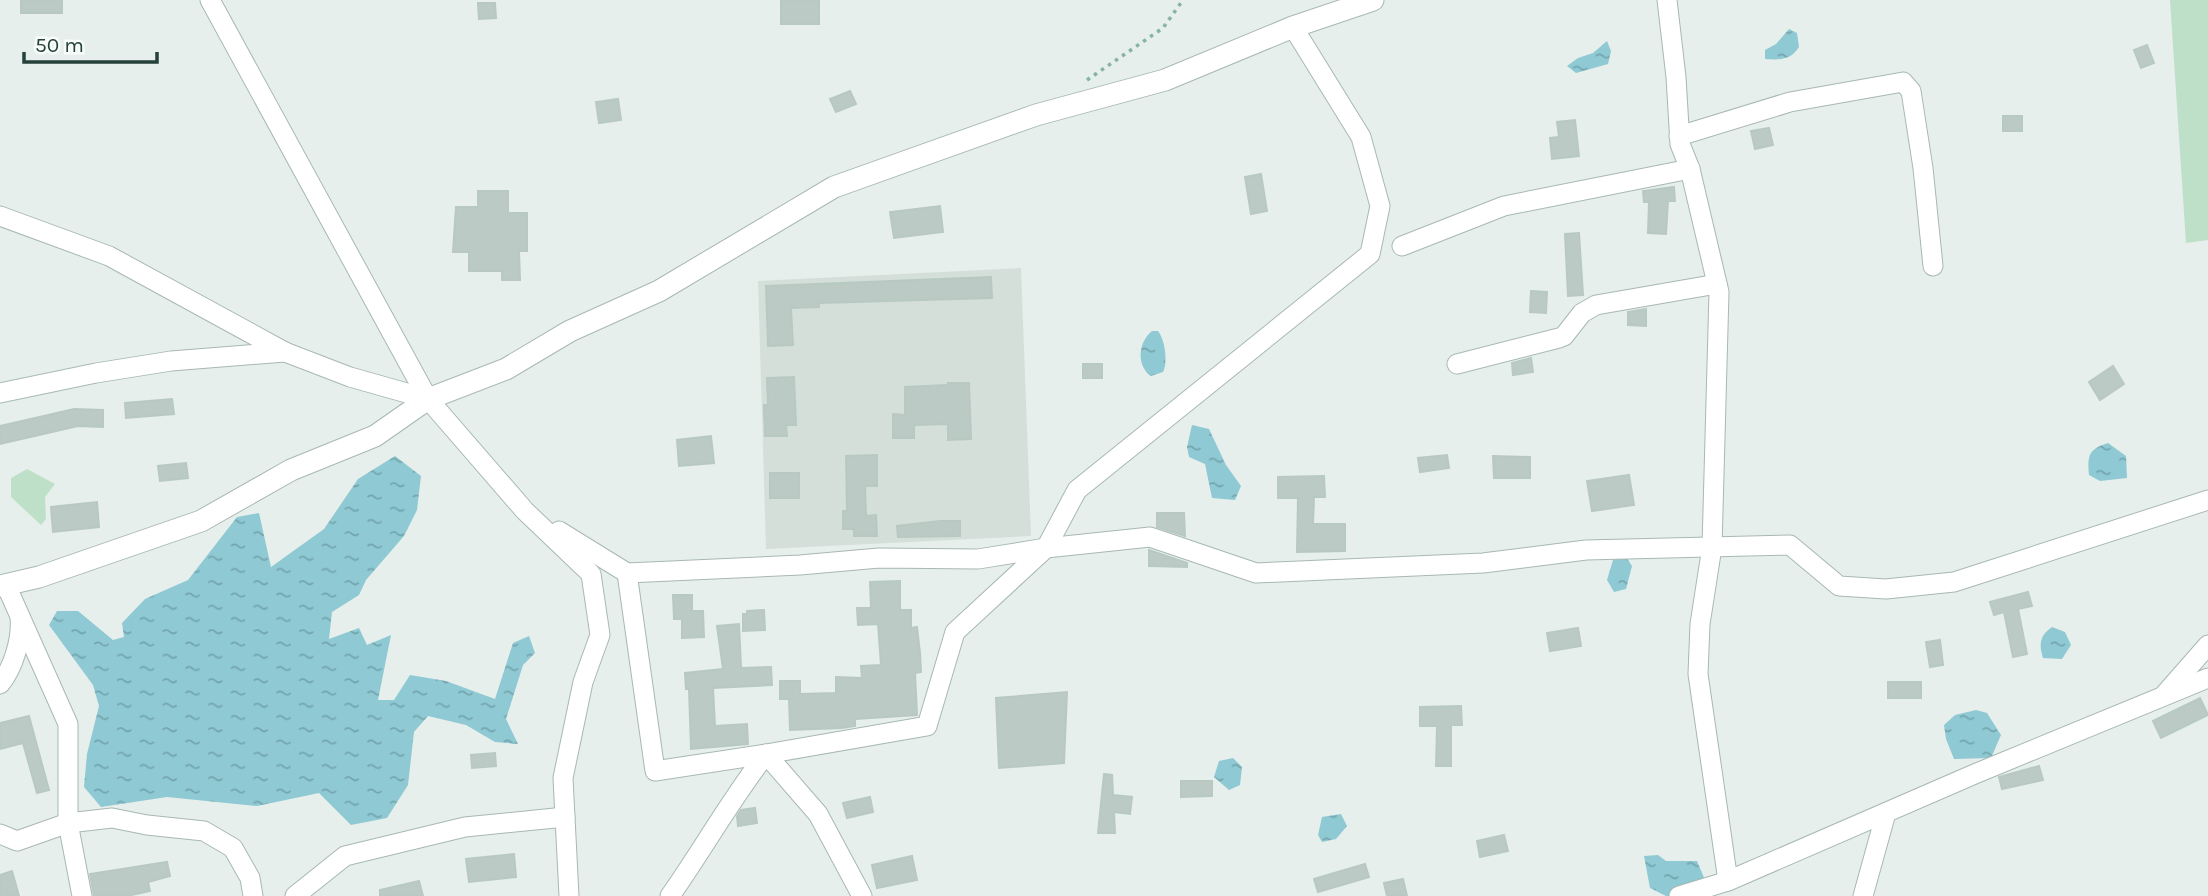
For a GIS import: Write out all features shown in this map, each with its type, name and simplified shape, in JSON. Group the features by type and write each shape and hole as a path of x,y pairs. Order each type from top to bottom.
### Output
{"street":[{"path":"210,0 428,399 525,511 591,574 600,635 583,682 564,778 569,896"},
{"path":"82,896 68,823 68,724 19,613 3,585 39,577 201,521 291,470 375,436 428,399 506,369 570,331 659,290 834,187 1036,115 1165,80 1293,27 1373,0"},
{"path":"1667,0 1680,144 1690,169 1717,284 1719,305 1712,547 1700,624 1698,674 1728,881"},
{"path":"628,573 655,771 927,726 955,632 1046,548 1077,490 1370,254 1381,205 1361,137 1293,27"},
{"path":"1679,136 1790,102 1903,82 1911,91 1923,168 1933,266"},
{"path":"1402,246 1504,206 1690,169"},
{"path":"0,216 109,256 285,352 351,377 428,399"},
{"path":"1457,364 1564,336 1582,313 1596,305 1717,284"},
{"path":"0,393 171,361 285,352"},
{"path":"525,511 628,573 800,565 879,558 978,559 1046,548 1150,537 1256,573 1483,563 1586,550 1790,545 1839,586 1886,589 1954,582 2208,500"},
{"path":"0,684 10,673 21,628 19,613"},
{"path":"2162,698 2208,645"},
{"path":"1679,896 1728,881 2208,678"},
{"path":"670,896 738,791 766,754"},
{"path":"766,754 818,814 862,896"},
{"path":"1863,896 1886,813"},
{"path":"295,896 345,856 465,827 565,817"},
{"path":"0,834 16,841 68,823 112,818 204,831 233,848 250,878 253,896"}],"path":[{"path":"1082,83 1163,28 1184,0"}],"shaded area":[{"path":"1021,268 1031,536 766,549 758,281"}],"green space":[{"path":"2170,0 2208,0 2208,240 2186,243"},
{"path":"27,469 55,484 45,497 46,519 41,525 11,497 11,478"}],"water":[{"path":"1789,29 1797,33 1799,47 1796,51 1785,58 1765,59 1765,50 1776,44"},
{"path":"1607,41 1611,51 1608,64 1576,73 1567,66 1578,58 1593,53"},
{"path":"1152,331 1158,331 1164,345 1165,368 1163,372 1151,376 1143,366 1141,354 1144,341"},
{"path":"1192,425 1209,429 1226,465 1241,486 1235,500 1212,498 1205,464 1189,457 1187,447"},
{"path":"2108,443 2126,456 2127,478 2100,481 2089,475 2088,462 2093,450"},
{"path":"395,456 421,476 417,510 404,536 366,580 359,595 332,612 329,639 359,628 367,645 391,635 378,700 394,700 410,675 446,681 495,699 513,643 529,636 535,653 523,665 506,719 518,744 495,742 466,725 428,716 414,732 408,785 387,818 351,825 319,793 257,806 167,797 101,807 84,787 87,754 99,706 93,685 49,625 57,611 78,611 113,640 124,637 122,623 145,599 188,580 237,517 259,513 271,567 324,529 358,479"},
{"path":"1626,557 1632,566 1626,589 1614,592 1607,580 1613,560"},
{"path":"2052,627 2065,632 2071,645 2062,659 2043,658 2041,641"},
{"path":"1976,710 1987,713 2001,735 1991,758 1954,759 1944,725 1955,715"},
{"path":"1233,758 1242,767 1240,785 1229,790 1214,777 1219,761"},
{"path":"1341,814 1347,826 1336,839 1322,842 1318,835 1322,817"},
{"path":"1658,855 1666,861 1697,861 1708,887 1706,896 1666,896 1650,888 1644,856"}],"building":[{"path":"21,0 62,0 62,13 21,13"},
{"path":"781,0 819,0 819,24 781,24"},
{"path":"478,3 495,3 496,18 479,19"},
{"path":"2147,45 2154,63 2141,68 2134,50"},
{"path":"850,91 856,104 836,112 830,99"},
{"path":"618,99 621,120 599,123 596,102"},
{"path":"2003,116 2022,116 2022,131 2003,131"},
{"path":"1575,120 1579,156 1552,159 1550,138 1559,137 1557,122"},
{"path":"1769,128 1773,145 1755,149 1751,131"},
{"path":"1261,174 1267,211 1251,214 1245,177"},
{"path":"1674,187 1675,201 1668,201 1666,234 1648,233 1649,202 1644,202 1643,191"},
{"path":"478,191 508,191 508,213 527,213 527,251 519,251 520,280 502,280 502,271 469,271 469,252 453,252 456,207 478,207"},
{"path":"940,206 943,232 894,238 890,212"},
{"path":"1579,233 1583,295 1568,296 1565,234"},
{"path":"991,277 992,298 819,303 819,307 791,308 793,345 768,346 766,286"},
{"path":"1531,291 1547,292 1546,313 1530,312"},
{"path":"1646,309 1646,326 1628,325 1628,312"},
{"path":"1531,358 1533,372 1513,375 1512,363"},
{"path":"1083,364 1102,364 1102,378 1083,378"},
{"path":"2113,366 2124,384 2100,400 2089,382"},
{"path":"794,377 796,425 786,425 787,436 765,436 767,378"},
{"path":"969,383 971,439 948,440 948,424 914,425 914,438 893,438 893,414 905,415 905,387"},
{"path":"172,399 174,414 126,418 125,403"},
{"path":"74,409 103,410 103,427 78,426 0,444 0,426"},
{"path":"711,436 714,463 679,466 677,440"},
{"path":"877,455 877,486 865,486 866,516 876,515 877,536 854,536 854,529 843,529 843,511 847,511 846,456"},
{"path":"1447,455 1449,468 1420,472 1418,458"},
{"path":"1493,456 1530,457 1530,478 1494,478"},
{"path":"186,463 188,478 160,481 158,466"},
{"path":"770,473 799,473 799,498 770,498"},
{"path":"1629,475 1634,505 1592,511 1587,481"},
{"path":"1324,476 1325,497 1314,497 1313,524 1345,524 1345,551 1297,552 1298,498 1278,498 1278,477"},
{"path":"97,502 99,527 53,532 51,507"},
{"path":"1157,513 1184,513 1185,536 1157,527"},
{"path":"960,521 960,536 898,537 897,526"},
{"path":"1149,550 1187,563 1187,567 1149,566"},
{"path":"900,581 900,610 911,610 911,628 917,627 921,672 915,673 917,715 855,719 855,726 842,728 790,730 789,699 780,699 780,681 800,681 800,694 836,693 836,677 862,678 861,666 881,665 878,624 858,625 857,608 871,608 870,582"},
{"path":"2028,592 2032,606 2018,609 2027,654 2013,657 2004,612 1994,615 1990,602"},
{"path":"673,595 692,595 692,611 703,611 704,637 682,638 682,619 674,619"},
{"path":"764,610 765,630 743,631 743,614 747,614 747,611"},
{"path":"739,624 741,668 771,667 772,685 713,688 715,726 747,724 748,744 691,749 689,689 686,689 685,673 723,669 717,626"},
{"path":"1578,628 1581,646 1550,651 1547,633"},
{"path":"1940,640 1943,665 1930,667 1926,642"},
{"path":"1888,682 1921,682 1921,698 1888,698"},
{"path":"1067,692 1064,763 999,768 996,698"},
{"path":"2200,698 2208,715 2161,738 2153,721"},
{"path":"1461,706 1462,725 1451,725 1451,766 1436,766 1437,726 1420,726 1420,707"},
{"path":"29,716 49,790 37,793 23,743 0,749 0,723"},
{"path":"495,753 496,766 472,768 471,755"},
{"path":"2039,766 2043,780 2002,789 1999,777"},
{"path":"1104,774 1112,775 1113,795 1132,797 1130,814 1114,812 1115,833 1098,833"},
{"path":"1181,781 1212,781 1212,796 1181,797"},
{"path":"870,797 873,812 847,818 843,803"},
{"path":"755,808 757,823 738,826 737,816 741,810"},
{"path":"1504,835 1508,851 1480,857 1477,841"},
{"path":"514,854 516,877 469,882 466,859"},
{"path":"912,856 917,880 877,888 872,865"},
{"path":"167,862 170,876 148,882 150,891 127,896 94,896 90,874"},
{"path":"1365,864 1369,877 1318,892 1314,879"},
{"path":"12,871 19,896 0,896 0,875"},
{"path":"1403,879 1407,896 1387,896 1384,883"},
{"path":"419,881 423,896 380,896 380,890"}]}
